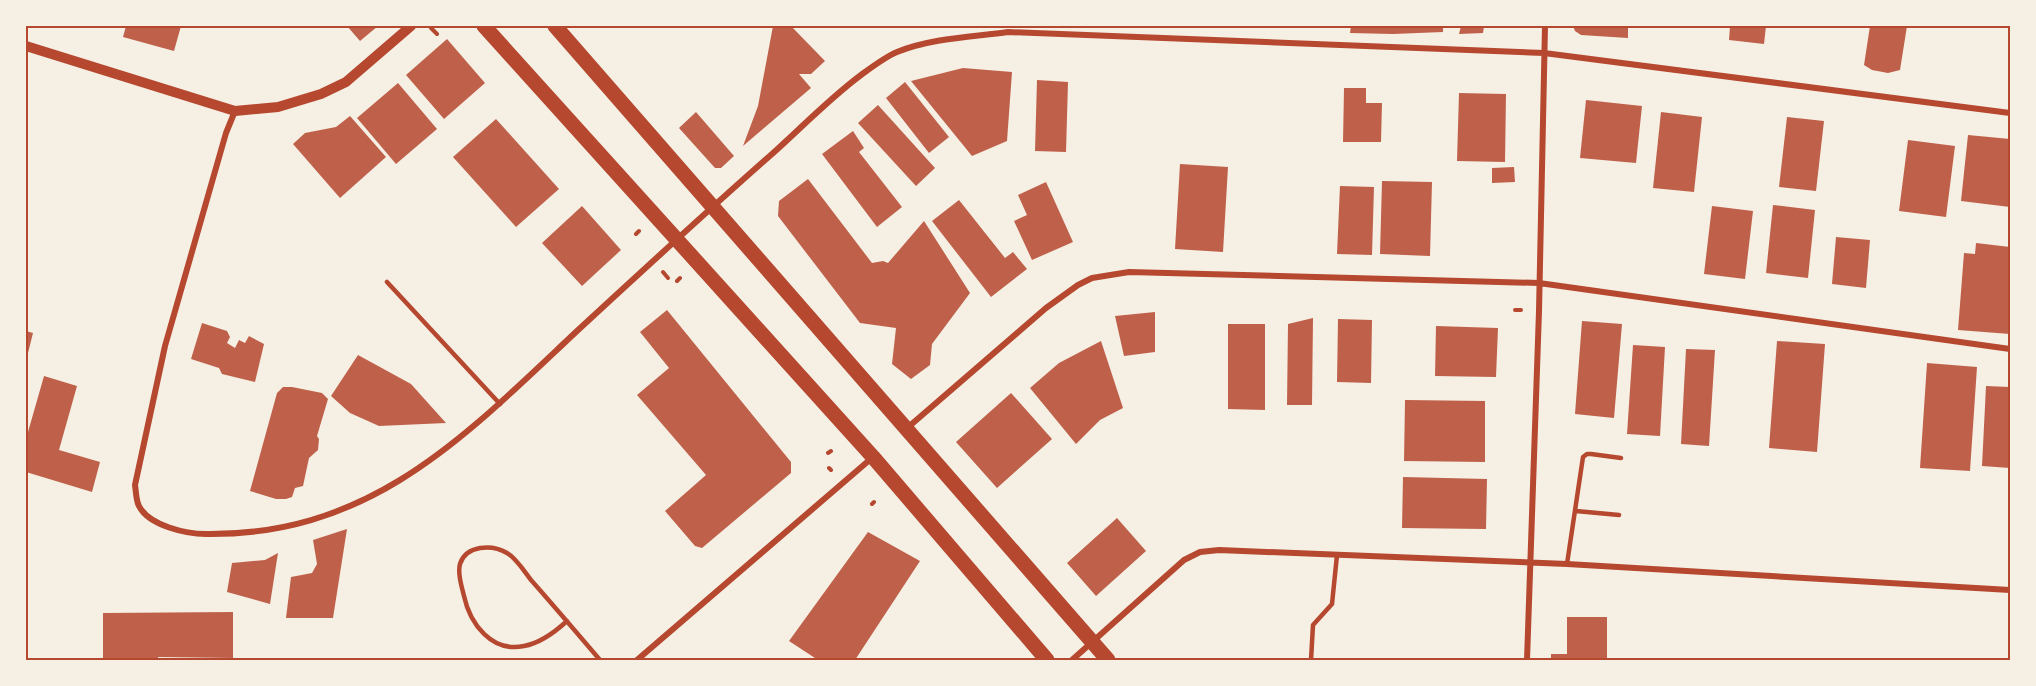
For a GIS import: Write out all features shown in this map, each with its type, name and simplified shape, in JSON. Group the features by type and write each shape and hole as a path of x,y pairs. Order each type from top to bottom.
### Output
{"main road":[{"path":"484,26 873,457 1047,660"},
{"path":"555,26 1108,660"}],"street":[{"path":"26,46 235,111 278,107 321,94 346,82 411,26"},
{"path":"1527,660 1545,26"},
{"path":"235,111 226,134 179,293 165,346 135,485 139,506 148,517 177,530 199,534 229,534 276,528 322,518 394,486 438,456 500,404 676,239 860,76 895,53 928,42 1008,32 1544,53 2010,114"},
{"path":"905,429 1046,308 1078,285 1106,274 1148,272 1539,283 2010,350"},
{"path":"637,660 873,457"},
{"path":"1072,660 1184,560 1200,552 1219,550 1567,564 2010,590"}],"lane":[{"path":"387,282 500,404"},
{"path":"1567,564 1583,458 1591,454 1621,458"},
{"path":"1576,511 1619,515"},
{"path":"567,621 555,632 539,641 522,647 502,645 482,633 467,610 460,564 468,553 479,548 492,546 509,554 567,621 600,660"},
{"path":"1311,660 1313,625 1332,604 1337,555"}],"path":[{"path":"431,28 437,34"},
{"path":"663,272 668,278"},
{"path":"1515,310 1521,310"}],"building":[{"path":"126,26 181,26 174,51 123,37"},
{"path":"347,26 378,26 360,41"},
{"path":"773,26 791,26 825,61 811,74 799,74 811,88 743,146 758,106"},
{"path":"1351,26 1443,26 1443,32 1350,33"},
{"path":"1461,26 1484,26 1483,33 1459,34"},
{"path":"1573,26 1628,26 1628,38 1581,35 1575,31"},
{"path":"1730,26 1766,26 1764,44 1729,40"},
{"path":"1870,26 1907,26 1900,70 1888,73 1872,70 1864,65"},
{"path":"447,39 485,83 444,119 406,75"},
{"path":"963,68 1012,72 1007,141 972,156 911,81"},
{"path":"1037,80 1068,82 1066,152 1035,151"},
{"path":"905,82 949,137 929,153 886,98"},
{"path":"398,83 437,129 396,164 357,118"},
{"path":"1344,88 1366,88 1366,103 1382,103 1381,142 1343,142"},
{"path":"1459,93 1506,94 1505,162 1457,161"},
{"path":"1586,100 1642,106 1636,163 1580,158"},
{"path":"878,105 935,168 916,186 858,123"},
{"path":"696,112 734,156 721,168 715,168 679,128"},
{"path":"1661,112 1702,117 1694,192 1653,188"},
{"path":"350,116 386,157 340,198 293,144 305,133 336,127"},
{"path":"1787,117 1824,121 1816,191 1779,187"},
{"path":"496,119 559,189 516,227 453,157"},
{"path":"853,131 864,148 859,152 902,207 877,227 822,154"},
{"path":"1968,135 2010,139 2010,207 1961,201"},
{"path":"1908,140 1955,146 1946,217 1899,211"},
{"path":"1180,164 1228,167 1223,252 1175,249"},
{"path":"1514,167 1515,182 1492,183 1492,168"},
{"path":"808,179 872,263 883,261 888,263 924,221 970,293 932,344 930,365 911,379 892,364 896,328 860,323 778,216 779,201"},
{"path":"1382,181 1432,182 1430,256 1380,254"},
{"path":"1046,182 1073,242 1032,260 1014,221 1027,215 1018,195"},
{"path":"1340,186 1374,187 1372,255 1337,254"},
{"path":"959,200 1005,258 1013,252 1027,269 991,297 932,221"},
{"path":"1773,205 1815,210 1808,278 1766,273"},
{"path":"582,206 621,250 582,286 542,243"},
{"path":"1712,206 1753,211 1745,279 1704,274"},
{"path":"1836,237 1870,240 1866,288 1832,284"},
{"path":"1976,243 2010,247 2010,334 1958,330 1964,253 1975,254"},
{"path":"667,310 791,462 791,473 702,548 695,546 665,511 706,475 637,395 669,368 640,332"},
{"path":"1155,312 1155,352 1124,356 1115,316"},
{"path":"1313,318 1312,405 1287,405 1288,324"},
{"path":"1338,319 1372,320 1371,383 1337,382"},
{"path":"1582,321 1622,324 1614,418 1575,414"},
{"path":"202,323 227,331 230,337 227,343 235,348 239,340 245,343 249,336 264,344 255,382 222,374 219,368 191,359"},
{"path":"1228,324 1265,324 1265,410 1228,409"},
{"path":"1436,326 1498,328 1496,377 1435,376"},
{"path":"26,331 33,333 26,361"},
{"path":"1101,341 1123,408 1100,420 1076,444 1030,388 1059,363"},
{"path":"1777,341 1825,344 1817,452 1769,448"},
{"path":"1633,345 1665,347 1660,436 1627,434"},
{"path":"1686,349 1715,350 1709,446 1681,444"},
{"path":"358,355 411,384 446,423 379,426 350,413 331,396"},
{"path":"1927,363 1977,367 1970,471 1920,468"},
{"path":"44,376 77,386 59,450 100,462 92,492 26,472 26,439"},
{"path":"1986,386 2010,387 2010,468 1982,466"},
{"path":"283,387 322,393 328,399 317,436 318,450 309,458 303,486 295,488 292,497 276,499 250,491 277,393"},
{"path":"1011,393 1052,439 997,488 956,442"},
{"path":"1405,400 1485,401 1485,462 1404,461"},
{"path":"1403,477 1487,479 1486,529 1402,528"},
{"path":"1117,518 1146,551 1096,596 1067,563"},
{"path":"347,529 333,618 286,618 291,577 312,573 317,564 313,540"},
{"path":"868,532 920,561 855,660 818,660 789,641"},
{"path":"278,553 270,604 227,592 232,563 265,560"},
{"path":"233,612 233,658 158,657 158,660 103,660 103,613"},
{"path":"1567,617 1607,617 1607,660 1551,660 1551,654 1567,654"}]}
